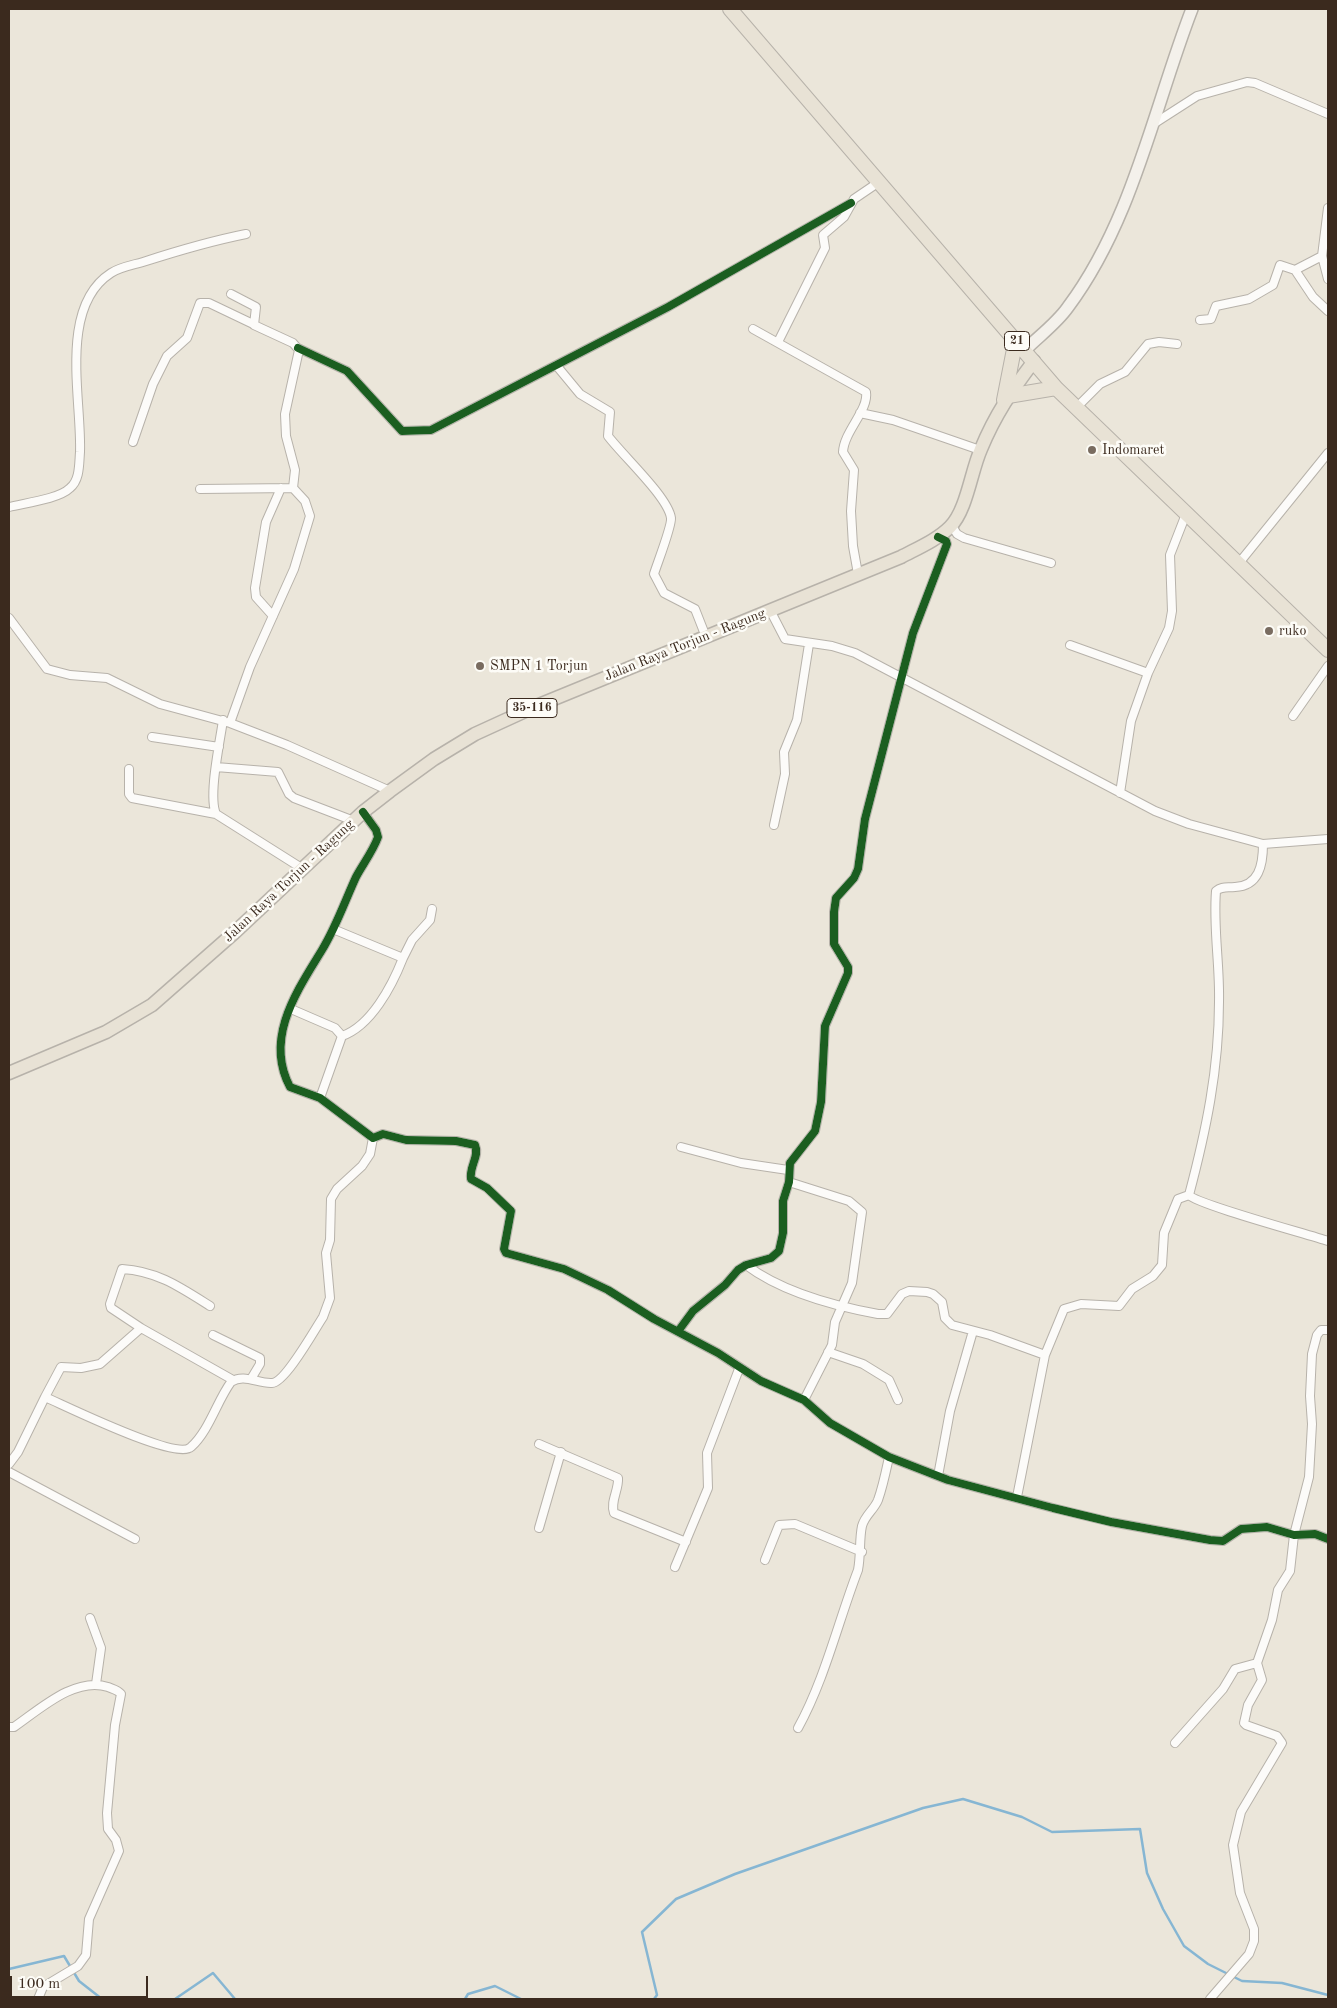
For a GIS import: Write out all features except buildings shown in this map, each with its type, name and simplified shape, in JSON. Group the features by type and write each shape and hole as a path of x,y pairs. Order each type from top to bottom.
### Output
{"highway":[{"name":"21","path":"730,9 1056,388 1328,650"},
{"path":"1006,398 1025,350"},
{"path":"1006,398 1056,388"}],"main road":[{"name":"Jalan Raya Torjun - Ragung","path":"9,1073 106,1032 152,1004 235,932 358,817 434,759 475,734 534,707 901,557 938,537 952,526 965,498 980,450 1006,398 1025,350"}],"street":[{"path":"1025,350 1067,309 1102,250 1127,195 1155,123 1192,9"},
{"path":"1155,123 1197,96 1247,82 1263,86 1328,114"},
{"path":"133,442 153,384 167,356 187,338 200,303 209,302 347,371 402,431 431,430 668,307 851,203 879,182"},
{"path":"778,342 825,248 823,235 844,217 851,203"},
{"path":"1328,208 1322,256 1328,279"},
{"path":"9,507 64,493 72,487 76,480 79,468 81,428 76,341 79,323 92,292 112,272 214,241 246,234"},
{"path":"1295,270 1322,256"},
{"path":"1200,320 1211,319 1216,306 1249,299 1273,285 1280,266 1295,270 1313,297 1328,311"},
{"path":"231,294 256,307 252,324"},
{"path":"753,329 863,389 867,395 860,413 846,436 843,452 854,470 851,511 853,546 858,574"},
{"path":"1077,407 1100,384 1125,372 1148,344 1158,342 1177,344"},
{"path":"293,488 295,470 286,436 285,414 300,354 298,348"},
{"path":"556,365 580,394 610,412 608,436 626,459 661,496 671,519 654,574 664,592 695,609 706,637"},
{"path":"860,413 893,420 980,450"},
{"path":"1239,564 1285,510 1328,453"},
{"path":"273,616 256,597 255,588 266,522 281,488"},
{"path":"200,489 293,488 306,501 310,516 294,569 226,721 216,767 214,807 216,814"},
{"path":"1120,793 1130,721 1148,674 1170,628 1172,611 1170,555 1186,514"},
{"path":"952,526 957,534 964,538 1051,563"},
{"path":"679,1330 693,1310 726,1285 738,1270 746,1265 770,1258 779,1251 784,1232 782,1201 789,1182 788,1170 790,1163 806,1144 816,1124 821,1102 825,1026 848,973 848,967 834,944 836,898 854,878 858,869 865,819 913,633 947,544 946,541 938,537"},
{"path":"770,610 785,640 832,646 855,653 902,676 1155,811 1189,824 1263,844 1328,838"},
{"path":"9,618 28,641 42,665 47,669 65,674 107,678 160,704 226,721 287,745 390,791"},
{"path":"774,825 784,782 784,752 796,720 809,644"},
{"path":"1070,645 1148,674"},
{"path":"1293,716 1328,666"},
{"path":"152,738 219,747"},
{"path":"216,767 278,772 289,794 294,798 358,817 376,830 378,837 356,878 334,929 296,991 292,1009 280,1038 281,1068 290,1087 320,1098 373,1138"},
{"path":"129,769 129,794 132,798 216,814 303,869"},
{"path":"1188,1195 1208,1121 1217,1053 1219,1002 1216,891 1221,887 1245,886 1254,880 1261,868 1263,844"},
{"path":"320,1098 342,1036 356,1029 377,1004 396,973 412,940 430,920 432,909"},
{"path":"334,929 403,958"},
{"path":"292,1009 335,1028 342,1036"},
{"path":"373,1138 383,1134 406,1140 456,1141 475,1145 477,1153 471,1165 471,1178 487,1188 510,1209 504,1249 506,1253 564,1269 608,1290 654,1319 679,1330 718,1353 739,1369 804,1400 830,1423 889,1457 938,1476 1111,1522 1219,1542 1241,1529 1252,1527 1267,1527 1294,1535 1315,1534 1328,1539"},
{"path":"45,1397 138,1438 162,1446 187,1450 200,1436 225,1390 233,1380 242,1378 272,1383 278,1382 284,1377 324,1317 330,1298 326,1253 330,1240 331,1199 337,1189 362,1166 370,1154 373,1138"},
{"path":"680,1148 741,1163 788,1170"},
{"path":"789,1182 849,1201 862,1212 856,1268 852,1283 841,1305 828,1352 804,1400"},
{"path":"1188,1195 1194,1200 1215,1207 1328,1241"},
{"path":"1017,1497 1045,1355 1064,1308 1081,1304 1119,1306 1135,1286 1157,1272 1162,1265 1164,1233 1174,1207 1178,1199 1188,1195"},
{"path":"746,1265 762,1277 841,1305 883,1314 892,1309 898,1296 902,1294 927,1292 933,1294 942,1302 943,1313 947,1322 952,1326 1045,1355"},
{"path":"210,1306 175,1284 147,1271 122,1269 110,1304 116,1312 141,1328 233,1380"},
{"path":"9,1464 18,1452 60,1367 81,1368 100,1364 141,1328"},
{"path":"1210,1999 1249,1954 1254,1941 1254,1930 1240,1893 1233,1845 1241,1812 1282,1743 1277,1736 1260,1732 1244,1723 1248,1705 1262,1680 1258,1663 1272,1620 1278,1590 1290,1571 1294,1535 1309,1477 1312,1424 1310,1396 1312,1354 1317,1335 1321,1330 1328,1330"},
{"path":"938,1476 950,1411 973,1331"},
{"path":"213,1335 260,1358 260,1364 252,1379"},
{"path":"828,1352 863,1364 889,1380 898,1400"},
{"path":"675,1567 708,1488 707,1453 739,1369"},
{"path":"538,1444 561,1452 618,1478 618,1486 612,1506 614,1513 686,1542"},
{"path":"539,1528 561,1452"},
{"path":"798,1728 822,1676 858,1570 862,1552 862,1529 868,1513 875,1507 878,1499 889,1457"},
{"path":"9,1472 135,1539"},
{"path":"765,1560 780,1525 785,1523 795,1524 862,1552"},
{"path":"90,1618 101,1648 96,1684"},
{"path":"1175,1743 1223,1689 1235,1669 1258,1663"},
{"path":"9,1729 69,1691 96,1684 119,1691 122,1698 115,1725 107,1814 108,1829 119,1846 119,1851 89,1919 86,1955 77,1966 43,1987 38,1999"}],"waterway":[{"path":"654,1999 657,1995 642,1932 676,1899 735,1874 923,1808 963,1799 1022,1817 1052,1832 1140,1829 1147,1873 1163,1909 1184,1946 1208,1964 1242,1981 1282,1983 1328,1995"},
{"path":"9,1969 64,1956 79,1981 102,1999"},
{"path":"175,1999 213,1973 235,1999"},
{"path":"465,1999 468,1994 495,1986 521,1999"}],"cycle path":[{"path":"298,348 347,371 402,431 431,430 668,307 851,203"},
{"path":"679,1330 693,1311 725,1285 738,1270 746,1265 771,1258 779,1251 783,1233 783,1201 789,1182 790,1163 815,1131 821,1102 825,1026 848,973 848,967 834,944 836,898 854,878 858,869 865,819 913,633 947,544 946,541 938,537"},
{"path":"363,812 376,830 378,837 356,877 332,932 294,998 282,1033 283,1069 290,1087 320,1098 373,1138 383,1134 406,1140 456,1141 475,1145 476,1153 471,1170 471,1179 487,1188 511,1211 504,1249 506,1253 564,1269 608,1290 654,1319 718,1353 761,1381 804,1400 830,1423 889,1457 948,1480 1111,1522 1210,1540 1223,1541 1241,1529 1267,1527 1294,1535 1315,1534 1328,1539"}],"place":[{"name":"Indomaret","path":"1092,450"},
{"name":"ruko","path":"1269,631"},
{"name":"SMPN 1 Torjun","path":"480,666"}]}
